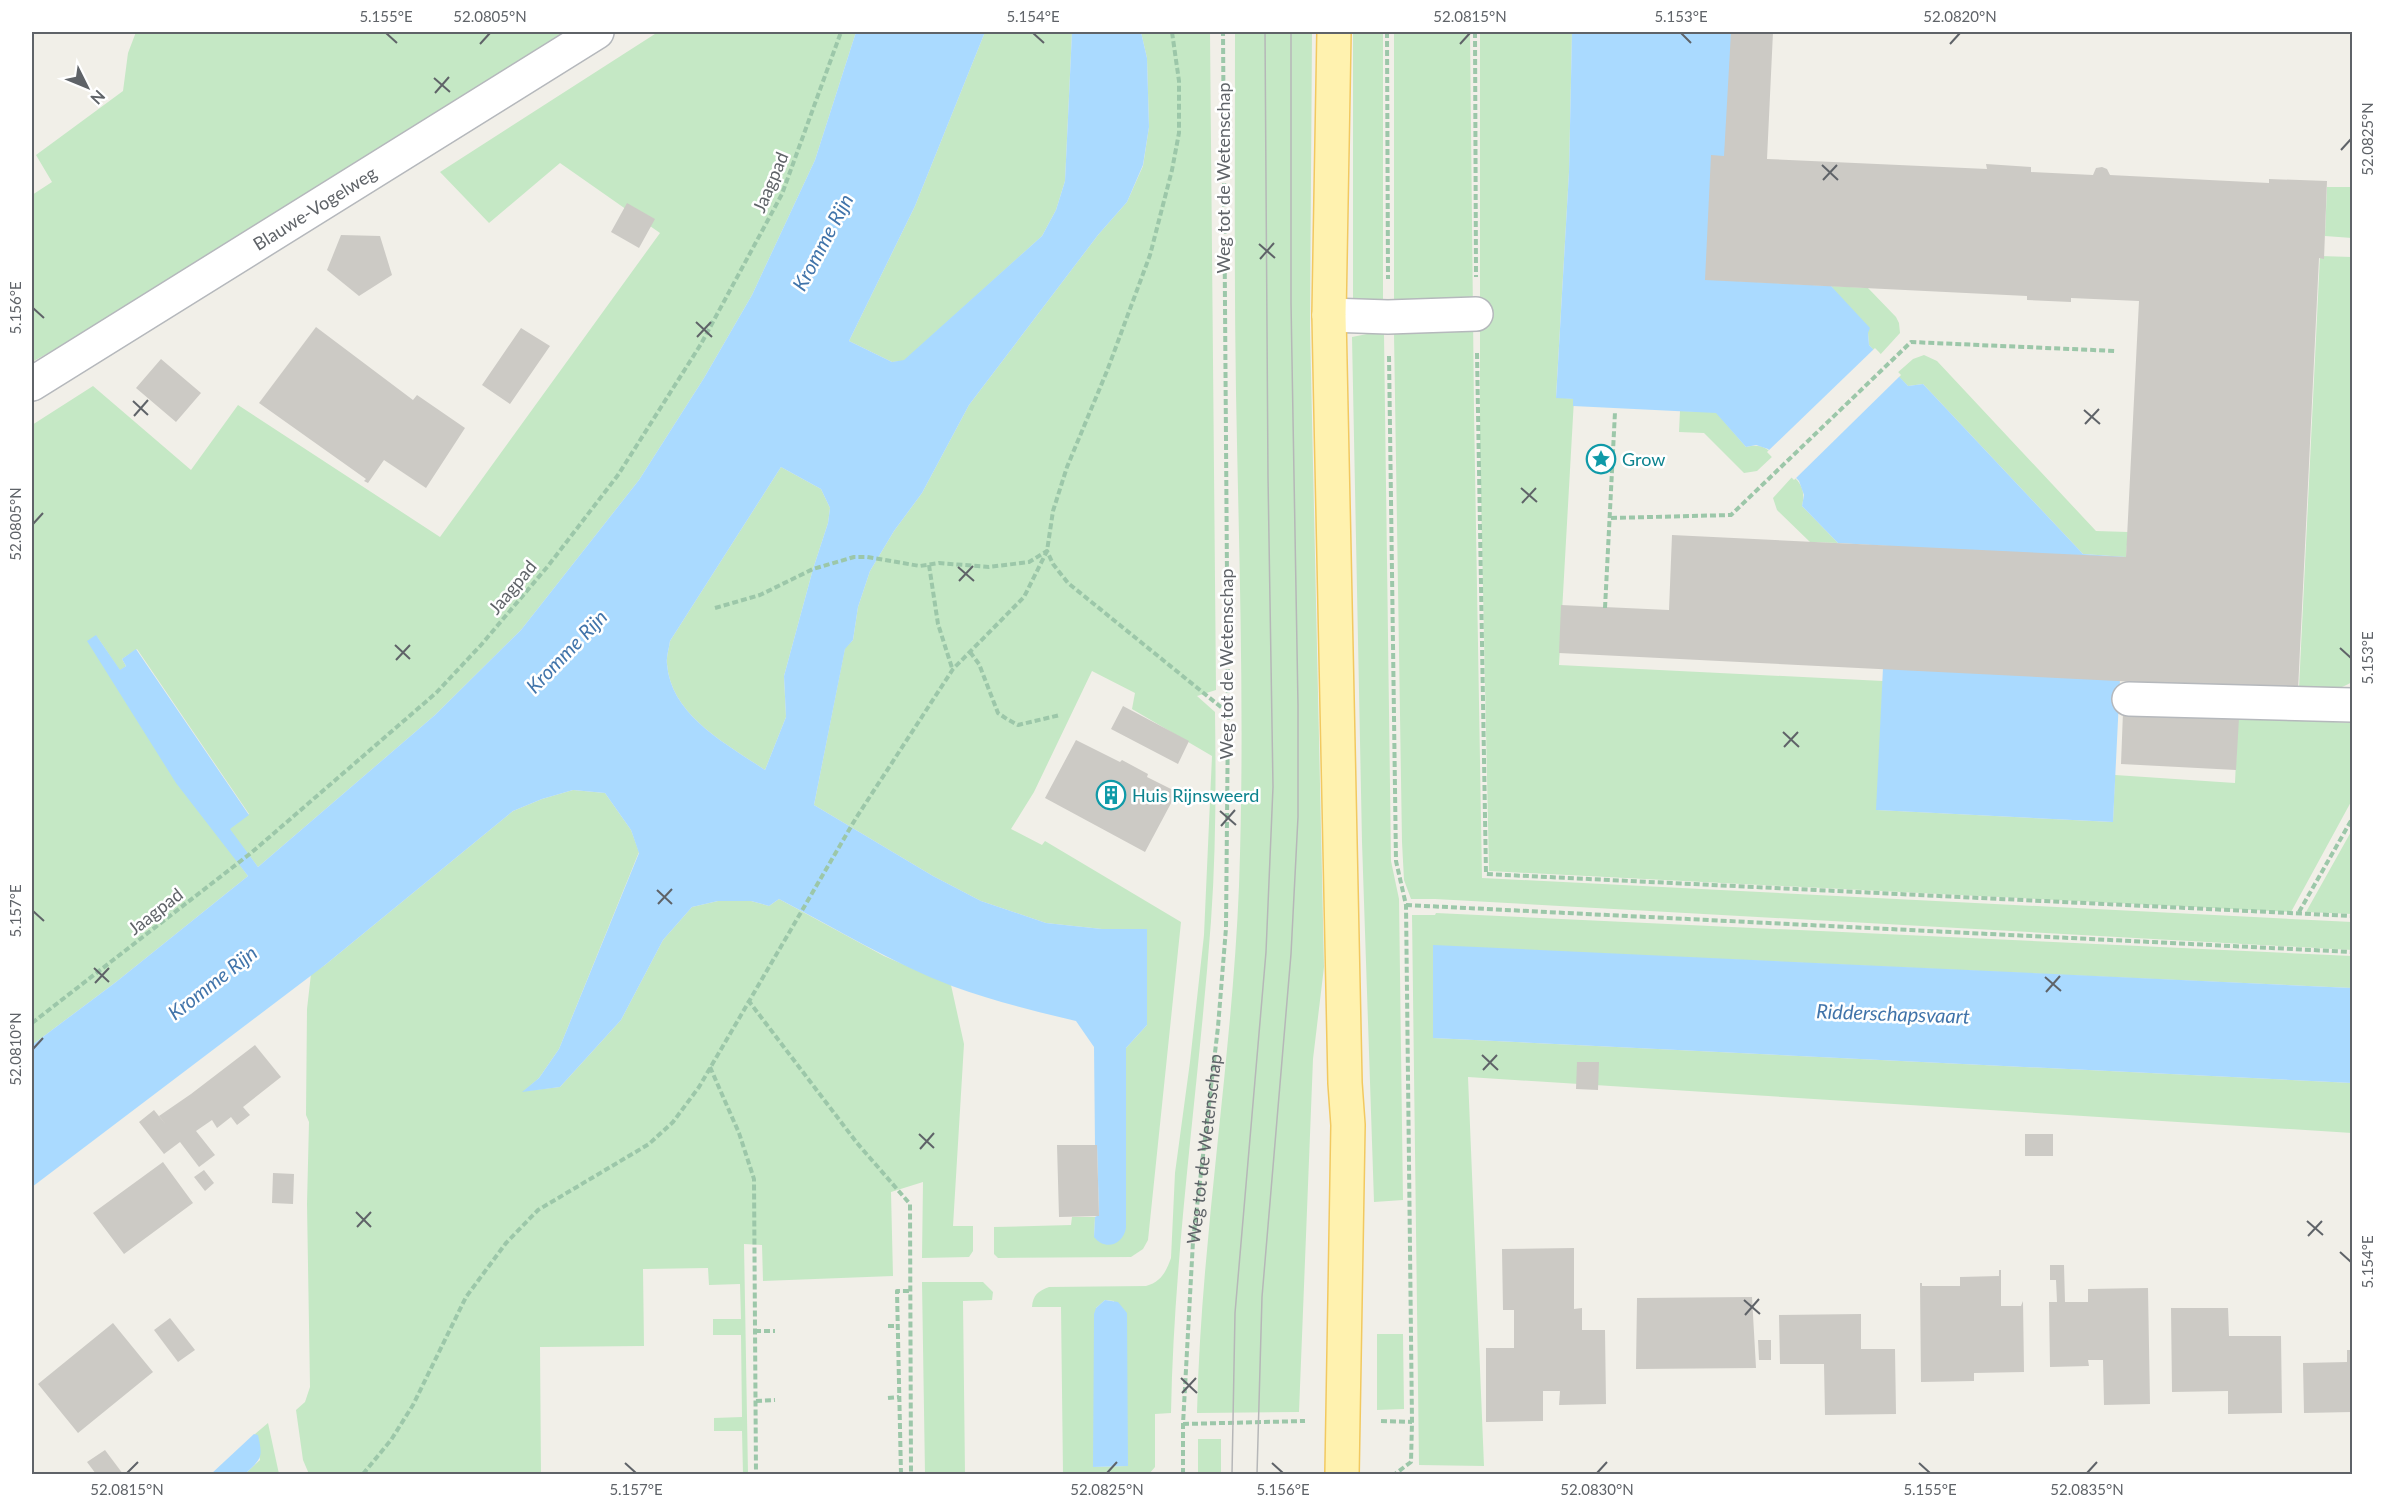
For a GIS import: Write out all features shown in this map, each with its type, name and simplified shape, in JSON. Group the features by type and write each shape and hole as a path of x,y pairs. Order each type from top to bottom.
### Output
{"main road":[{"path":"1334,32 1329,315 1348,1125 1342,1474"}],"lane":[{"name":"Blauwe-Vogelweg","path":"32,384 597,32"},
{"path":"1329,315 1388,318 1476,314"},
{"path":"2129,699 2352,705"}],"path":[{"name":"Jaagpad","path":"32,1023 251,853 436,693 481,645 548,566 618,475 701,344 782,194 841,32"},
{"path":"363,1474 391,1440 407,1414 466,1296 506,1243 538,1210 649,1144 673,1122 711,1067 856,818 953,669 1024,597 1047,551 1053,511 1067,467 1107,371 1150,255 1179,133 1179,92 1172,32"},
{"name":"Weg tot de Wetenschap","path":"1183,1474 1183,1424 1193,1241 1218,1027 1226,928 1228,712 1223,32"},
{"path":"1387,32 1388,318 1396,861 1406,905 1412,1422 1411,1462 1395,1474"},
{"path":"1475,32 1476,314 1486,874 2352,916"},
{"path":"1611,518 1731,515 1911,342 2116,351"},
{"path":"1605,608 1615,412"},
{"path":"715,608 760,595 813,569 840,560 867,557 920,566 989,567 1029,562 1047,551"},
{"path":"1047,551 1053,564 1068,583 1228,712"},
{"path":"929,565 938,624 953,669"},
{"path":"970,652 979,664 998,713 1018,725 1060,716"},
{"path":"2299,912 2352,819"},
{"path":"1406,905 2352,952"},
{"path":"748,1000 857,1143 910,1203 911,1474"},
{"path":"711,1067 740,1133 754,1179 756,1474"},
{"path":"900,1474 897,1291 910,1291"},
{"path":"888,1326 897,1326"},
{"path":"755,1331 776,1331"},
{"path":"888,1398 899,1397"},
{"path":"756,1401 775,1400"},
{"path":"1183,1424 1412,1422"}],"green space":[{"path":"136,32 566,32 115,316 32,362 32,195 52,182 36,155 123,91 128,53"},
{"path":"658,32 856,32 815,160 752,295 704,378 639,480 521,630 435,715 258,867 229,829 249,814 137,649 122,659 126,666 120,671 96,635 226,846 248,876 116,982 32,1045 32,425 93,386 191,470 238,405 440,537 660,233 560,163 489,223 440,172"},
{"path":"985,32 1072,32 1065,181 1056,210 1042,236 904,361 892,362 849,341 915,206"},
{"path":"1141,32 1210,32 1216,690 1197,696 1215,712 1213,895 1177,1290 1171,1413 1155,1414 1155,1467 1149,1474 1063,1474 1061,1307 1032,1307 1037,1294 1049,1287 1146,1286 1156,1282 1162,1276 1171,1258 1175,1173 1204,935 1212,756 1132,709 1135,693 1092,671 1034,792 1011,829 1042,845 1045,841 1181,922 1148,1240 1143,1249 1131,1257 998,1258 994,1254 994,1227 1071,1225 1072,1217 1095,1217 1094,1237 1126,1228 1126,1048 1147,1025 1147,929 1102,929 1046,923 981,901 933,876 814,805 845,648 853,640 858,607 870,571 894,531 922,493 969,405 1098,235 1127,202 1143,166 1149,127 1147,58","holes":["1105,1300 1114,1301 1128,1466 1094,1467 1096,1308"]},
{"path":"1235,32 1312,32 1310,327 1324,967 1313,1059 1299,1412 1197,1413 1204,1281 1235,952 1241,824 1241,640 1235,303"},
{"path":"1353,32 1383,32 1383,300 1353,299"},
{"path":"1394,32 1470,32 1482,878 2352,922 2352,950 1411,899 1404,880 1402,842 1394,334"},
{"path":"1480,32 1572,32 1569,172 1556,397 1574,399 1559,665 1883,681 1877,810 2113,822 2115,775 2235,783 2238,717 2352,723 2352,800 2291,912 1489,871 1480,447"},
{"path":"2327,187 2352,187 2352,238 2325,236"},
{"path":"2320,256 2352,257 2352,682 2327,690 2299,688"},
{"path":"1831,286 1868,288 1896,317 1900,333 1879,356 1869,345 1868,333"},
{"path":"1372,333 1384,334 1391,861 1399,899 1403,1200 1374,1202 1362,842 1352,337"},
{"path":"1924,355 1937,361 2096,531 2128,532 2126,557 2083,554 1923,384 1908,386 1896,374 1913,359"},
{"path":"1680,411 1716,412 1746,447 1761,446 1774,455 1757,471 1744,473 1704,433 1679,432"},
{"path":"781,467 821,489 830,508 828,523 784,676 786,717 765,770 718,739 690,714 679,699 671,682 667,659 670,641"},
{"path":"1793,476 1802,490 1802,506 1838,543 1810,542 1777,510 1773,498"},
{"path":"573,790 605,793 631,830 639,852 559,1049 539,1078 524,1091 560,1087 621,1020 663,940 692,907 718,901 751,901 769,906 779,899 884,956 951,985 964,1044 953,1226 973,1226 973,1251 969,1257 922,1258 923,1182 891,1192 893,1276 763,1281 762,1245 744,1244 748,1474 743,1474 742,1431 714,1431 714,1418 742,1417 741,1335 713,1335 713,1319 741,1319 740,1284 709,1285 708,1268 643,1269 644,1346 540,1347 541,1474 309,1474 303,1460 296,1410 305,1402 310,1387 307,1204 309,1122 306,1115 307,1009 311,974 513,811"},
{"path":"2352,830 2352,914 2306,912"},
{"path":"1436,913 2352,956 2352,988 1433,946 1433,1038 2352,1083 2352,1133 1468,1077 1484,1466 1419,1465 1412,915 1435,915"},
{"path":"922,1282 983,1282 993,1292 992,1300 963,1301 965,1474 925,1474"},
{"path":"1377,1334 1403,1334 1404,1409 1377,1410"},
{"path":"268,1423 279,1474 245,1474 260,1460 255,1434"},
{"path":"1198,1439 1221,1439 1221,1474 1198,1474"}],"water":[{"name":"Kromme Rijn","path":"856,32 985,32 915,206 849,341 892,362 904,360 1042,236 1056,210 1065,181 1072,32 1141,32 1147,58 1149,127 1143,165 1127,202 1098,235 969,405 922,493 894,531 870,571 858,607 853,640 845,649 814,805 933,876 981,901 1046,923 1102,929 1147,929 1147,1025 1126,1048 1126,1228 1121,1239 1108,1245 1094,1237 1095,1217 1099,1215 1097,1145 1095,1145 1094,1047 1076,1021 983,996 930,977 779,899 769,906 751,901 718,901 692,907 663,940 621,1020 560,1087 522,1092 539,1078 559,1049 639,853 631,830 605,793 573,790 513,811 325,965 32,1187 32,1045 116,982 248,876 176,783 87,641 96,635 120,670 126,666 122,659 136,649 249,815 230,829 258,867 435,715 521,630 639,480 704,378 752,295 815,160","holes":["781,467 821,489 830,508 828,523 784,676 786,717 765,770 718,739 690,714 679,699 671,682 667,656 670,641"]},
{"path":"1572,32 1732,32 1720,280 1831,286 1870,328 1869,345 1908,386 1923,384 2083,554 2126,557 2113,822 1876,810 1889,546 1838,543 1802,506 1804,495 1799,481 1768,449 1756,445 1746,447 1716,413 1573,406 1573,399 1556,398 1569,172"},
{"name":"Ridderschapsvaart","path":"1433,945 2352,988 2352,1083 1433,1038"},
{"path":"1105,1300 1118,1302 1127,1313 1128,1466 1093,1467 1094,1314 1096,1308"},
{"path":"254,1434 258,1435 261,1453 255,1464 245,1474 211,1474"}],"pier":[{"path":"1875,348 1901,375 1794,480 1767,452"}],"building":[{"path":"1731,32 1773,32 1767,159 1987,169 1986,164 2031,167 2031,172 2093,175 2096,168 2102,167 2107,169 2110,175 2269,183 2269,179 2327,181 2324,259 2319,258 2298,690 1559,653 1561,605 1669,610 1672,535 2126,557 2139,301 2071,298 2071,302 2027,300 2027,296 1705,280 1711,155 1724,156"},
{"path":"627,203 655,219 639,248 611,232"},
{"path":"341,235 380,236 392,275 359,296 327,270"},
{"path":"316,327 413,400 417,395 465,428 426,488 384,460 368,483 364,481 366,479 259,403"},
{"path":"521,328 550,346 510,404 482,385"},
{"path":"161,359 201,393 176,422 136,388"},
{"path":"1123,706 1189,741 1178,764 1111,729"},
{"path":"2123,712 2239,718 2236,770 2121,764"},
{"name":"Huis Rijnsweerd","path":"1076,740 1120,762 1122,760 1148,774 1147,777 1177,792 1145,852 1045,798"},
{"path":"255,1045 281,1077 243,1107 250,1115 237,1125 231,1117 217,1128 212,1120 196,1131 215,1155 199,1167 180,1142 164,1154 139,1122 154,1110 166,1125 159,1116"},
{"path":"1577,1062 1599,1062 1598,1090 1576,1089"},
{"path":"2025,1134 2053,1134 2053,1156 2025,1156"},
{"path":"1057,1145 1097,1145 1099,1216 1059,1217"},
{"path":"163,1162 193,1203 124,1254 93,1213"},
{"path":"204,1170 214,1183 205,1191 194,1177"},
{"path":"273,1173 294,1174 293,1204 272,1203"},
{"path":"1574,1248 1574,1309 1582,1308 1582,1330 1605,1330 1606,1404 1559,1405 1560,1391 1543,1391 1543,1421 1486,1422 1486,1348 1514,1348 1514,1310 1503,1310 1502,1249"},
{"path":"2050,1265 2064,1265 2065,1302 2088,1302 2088,1289 2148,1288 2150,1404 2104,1405 2103,1360 2088,1360 2089,1366 2050,1367 2049,1302 2057,1302 2056,1280 2050,1280"},
{"path":"1999,1270 2001,1270 2001,1306 2021,1306 2023,1301 2024,1372 1974,1373 1974,1381 1921,1382 1920,1283 1922,1286 1960,1286 1960,1277 1999,1276"},
{"path":"1752,1297 1756,1368 1636,1369 1637,1298"},
{"path":"2171,1308 2228,1308 2229,1336 2281,1336 2282,1413 2228,1414 2228,1391 2172,1392"},
{"path":"1861,1314 1861,1349 1895,1349 1896,1414 1825,1415 1824,1364 1780,1364 1779,1315"},
{"path":"170,1318 195,1350 178,1362 154,1330"},
{"path":"113,1323 153,1372 78,1433 38,1384"},
{"path":"1758,1340 1771,1340 1771,1360 1759,1360"},
{"path":"2347,1350 2352,1350 2352,1412 2304,1413 2303,1363 2347,1362"},
{"path":"105,1450 123,1474 96,1474 87,1462"}],"tram line":[{"path":"1232,1474 1235,1313 1266,952 1273,787 1265,32"},
{"path":"1257,1474 1262,1297 1291,954 1298,817 1291,303 1291,32"}],"place":[{"name":"Grow","path":"1601,459"},
{"name":"Huis Rijnsweerd","path":"1111,795"}]}
